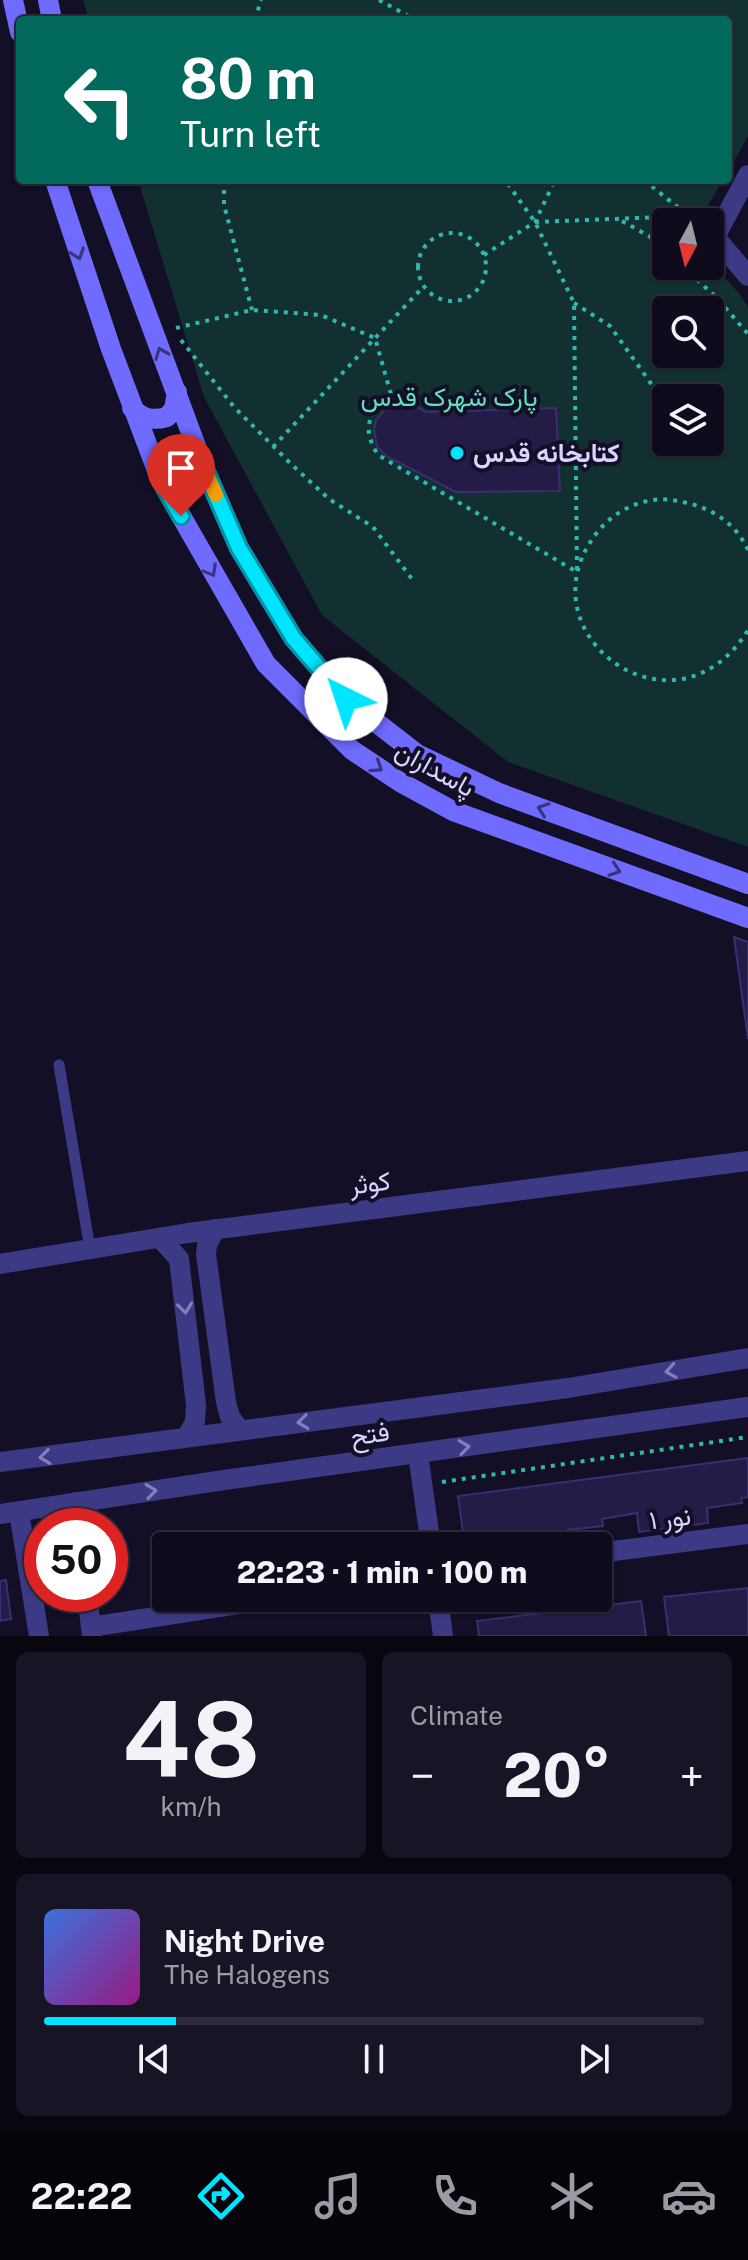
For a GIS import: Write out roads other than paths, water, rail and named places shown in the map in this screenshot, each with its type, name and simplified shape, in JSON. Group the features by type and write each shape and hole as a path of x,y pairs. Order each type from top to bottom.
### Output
{"main road":[{"name":"پاسداران","path":"56,184 132,408 161,481 266,664 352,750 400,782 453,811 748,918"},
{"name":"پاسداران","path":"99,184 203,465 239,548 294,639 346,699 417,754 499,793 748,884"},
{"path":"132,408 151,420 167,417 174,409 177,392"},
{"path":"161,481 170,465 188,462 203,465"}],"street":[{"path":"748,175 715,237 748,276"},
{"name":"کوثر","path":"0,1264 215,1229 748,1161"},
{"path":"215,1229 206,1254 226,1402 230,1417 240,1430"},
{"path":"160,1238 179,1259 196,1405 195,1422 187,1437"},
{"name":"فتح","path":"0,1462 568,1388 748,1358"},
{"name":"فتح","path":"10,1513 748,1407"},
{"path":"418,1454 429,1532"},
{"path":"76,1502 77,1508"},
{"path":"10,1513 39,1636"},
{"name":"نور ۱","path":"612,1551 748,1534"},
{"path":"92,1631 199,1612"},
{"path":"440,1612 443,1636"}],"lane":[{"path":"59,1065 90,1249"}],"place":[{"name":"کتابخانه قدس","path":"457,453"}],"park label":[{"name":"پارک شهرک قدس","path":"449,397"}]}
